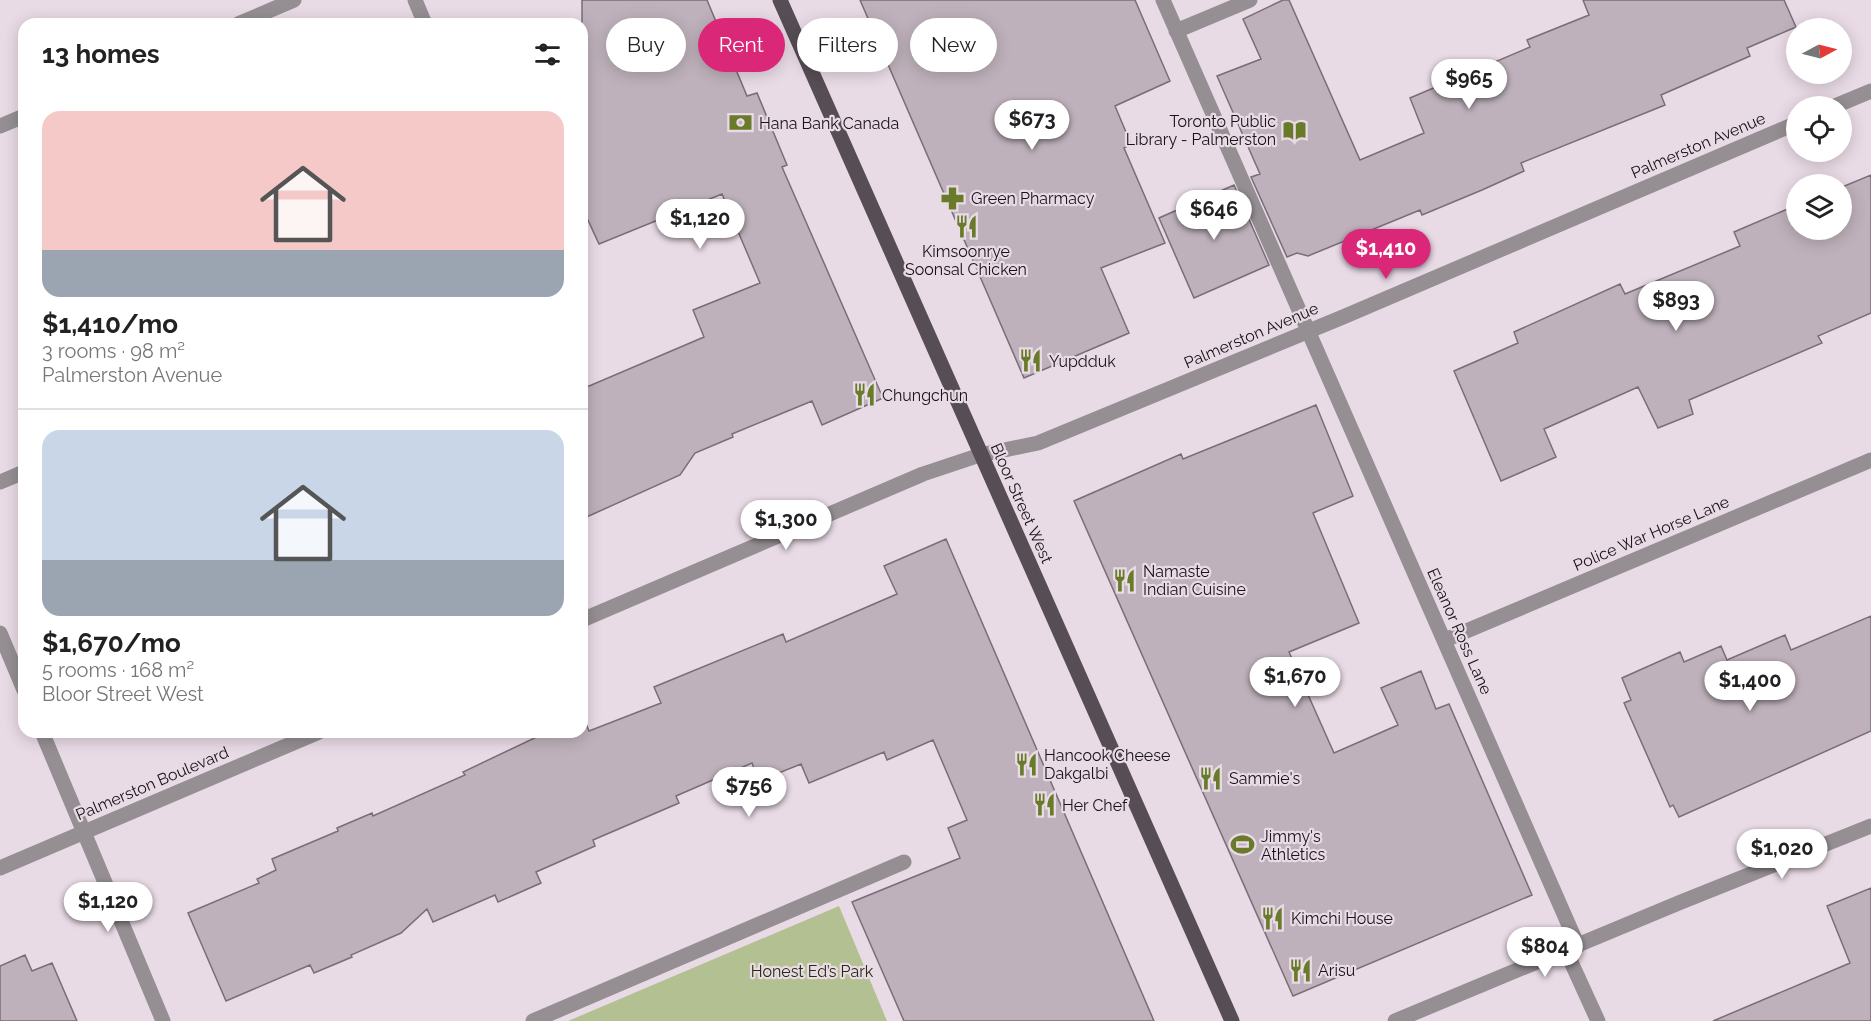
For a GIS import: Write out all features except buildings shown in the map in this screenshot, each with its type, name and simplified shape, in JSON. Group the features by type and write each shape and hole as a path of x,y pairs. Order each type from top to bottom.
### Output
{"main road":[{"name":"Bloor Street West","path":"780,0 980,455 1099,716 1232,1021"}],"street":[{"path":"252,18 294,0"},
{"path":"415,0 422,18"},
{"name":"Eleanor Ross Lane","path":"1163,0 1444,640 1572,948 1598,1021"},
{"path":"1176,31 1250,0"},
{"path":"1852,99 1871,91"},
{"path":"0,126 18,118"},
{"name":"Palmerston Avenue","path":"980,455 1038,443 1309,331 1786,128"},
{"path":"588,617 923,474 980,455"},
{"name":"Police War Horse Lane","path":"1444,640 1871,460"},
{"path":"0,482 18,474"},
{"path":"0,633 18,676"},
{"path":"44,738 163,1021"},
{"name":"Palmerston Boulevard","path":"0,868 305,738"},
{"path":"1395,1021 1871,826"},
{"path":"533,1021 904,861"}],"green space":[{"name":"Honest Ed’s Park","path":"839,906 887,1021 568,1021"}],"place":[{"name":"Hana Bank Canada","path":"741,123"},
{"name":"Toronto Public Library - Palmerston","path":"1294,130"},
{"name":"Green Pharmacy","path":"953,198"},
{"name":"Kimsoonrye Soonsal Chicken","path":"966,226"},
{"name":"Yupdduk","path":"1031,361"},
{"name":"Chungchun","path":"864,395"},
{"name":"Namaste Indian Cuisine","path":"1125,580"},
{"name":"Hancook Cheese Dakgalbi","path":"1026,764"},
{"name":"Sammie's","path":"1211,778"},
{"name":"Her Chef","path":"1044,805"},
{"name":"Jimmy's Athletics","path":"1243,845"},
{"name":"Kimchi House","path":"1273,918"},
{"name":"Arisu","path":"1300,970"}]}
